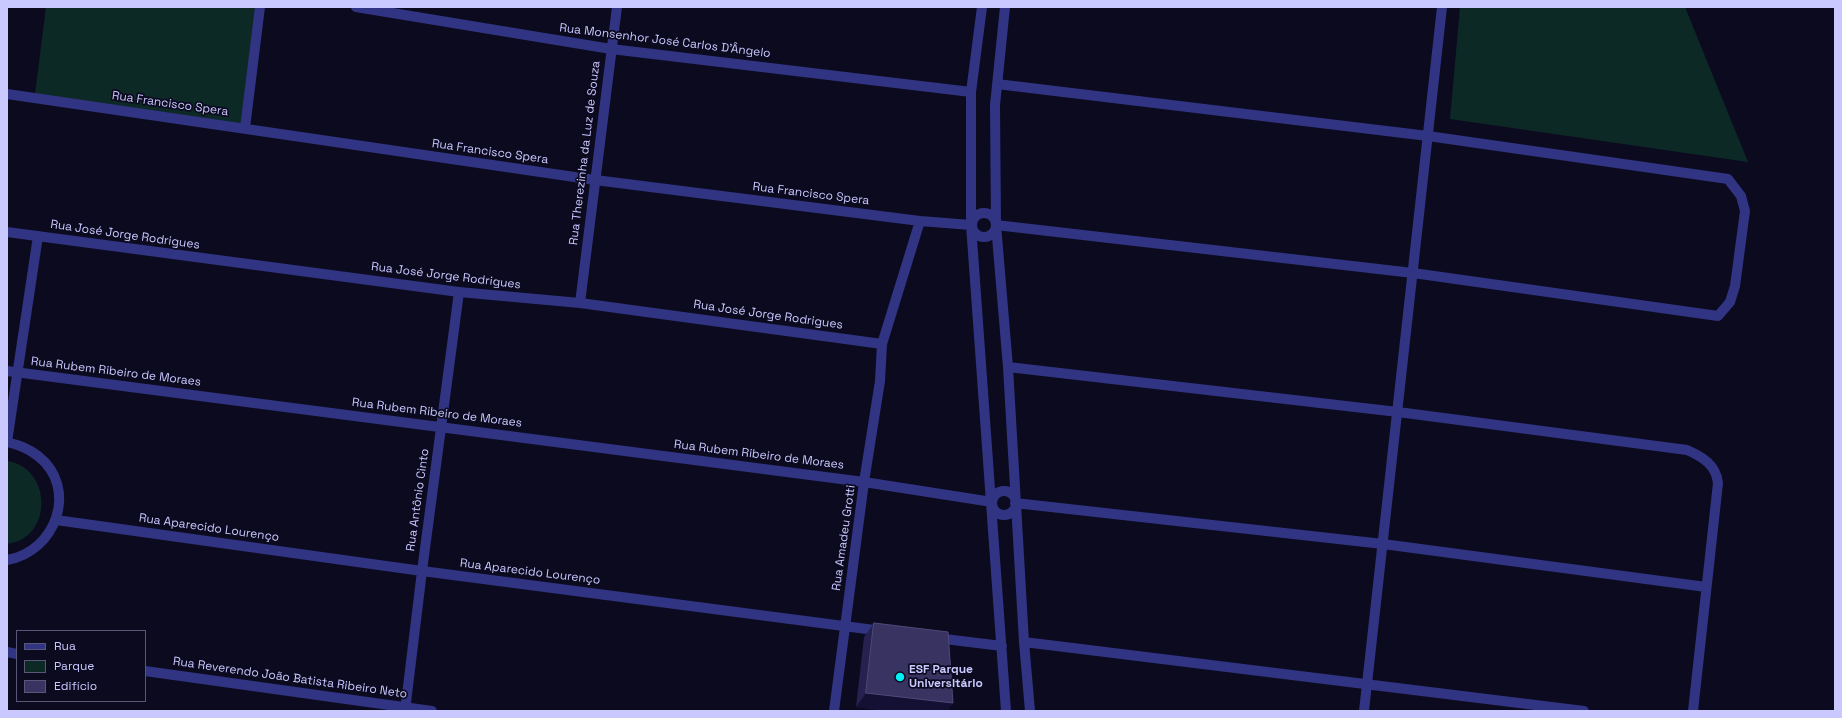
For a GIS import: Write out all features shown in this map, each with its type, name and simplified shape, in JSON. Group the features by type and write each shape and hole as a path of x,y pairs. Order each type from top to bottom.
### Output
{"street":[{"path":"245,128 260,7"},
{"name":"Rua Monsenhor José Carlos D'Ângelo","path":"356,7 611,49 971,92"},
{"name":"Rua Therezinha da Luz de Souza","path":"580,303 617,7"},
{"path":"982,7 971,92 971,225 1006,711"},
{"path":"1005,7 995,105 996,225 1008,367 1015,503 1030,711"},
{"path":"1364,711 1442,7"},
{"path":"996,225 1413,273 1718,316 1730,302 1735,286 1745,211 1741,196 1728,179 1428,136 997,84"},
{"name":"Rua Francisco Spera","path":"7,94 595,180 920,221 971,225"},
{"path":"981,213 990,214 996,225 993,232 984,238 976,235 971,225 974,218 981,213"},
{"name":"Rua Amadeu Grotti","path":"834,711 864,482 880,381 882,344 920,221"},
{"name":"Rua José Jorge Rodrigues","path":"7,232 459,292 580,303 882,344"},
{"path":"7,560 16,559 36,548 45,540 56,520 59,503 57,486 50,470 39,456 24,447 7,442 12,372 38,236"},
{"name":"Rua Antônio Cinto","path":"406,709 422,571 459,292"},
{"path":"1008,367 1398,412 1688,450 1698,455 1712,468 1718,483 1693,711"},
{"name":"Rua Rubem Ribeiro de Moraes","path":"12,372 864,482 992,502"},
{"path":"1002,491 1011,494 1015,503 1011,512 1006,514 996,512 992,502 993,497 1002,491"},
{"path":"1015,503 1383,544 1706,587"},
{"name":"Rua Aparecido Lourenço","path":"56,520 422,571 892,632"},
{"path":"923,636 1002,646"},
{"path":"1024,642 1367,683 1584,711"},
{"name":"Rua Reverendo João Batista Ribeiro Neto","path":"146,672 406,709 432,711"}],"green space":[{"path":"46,7 260,7 245,128 35,94"},
{"path":"1460,7 1685,7 1748,162 1450,119"},
{"path":"7,461 22,466 33,476 39,489 42,503 39,517 33,530 22,539 7,544"}],"building":[{"name":"ESF Parque Universitário","path":"874,623 948,632 953,703 866,693"}],"place":[{"name":"ESF Parque Universitário","path":"900,677"}]}
